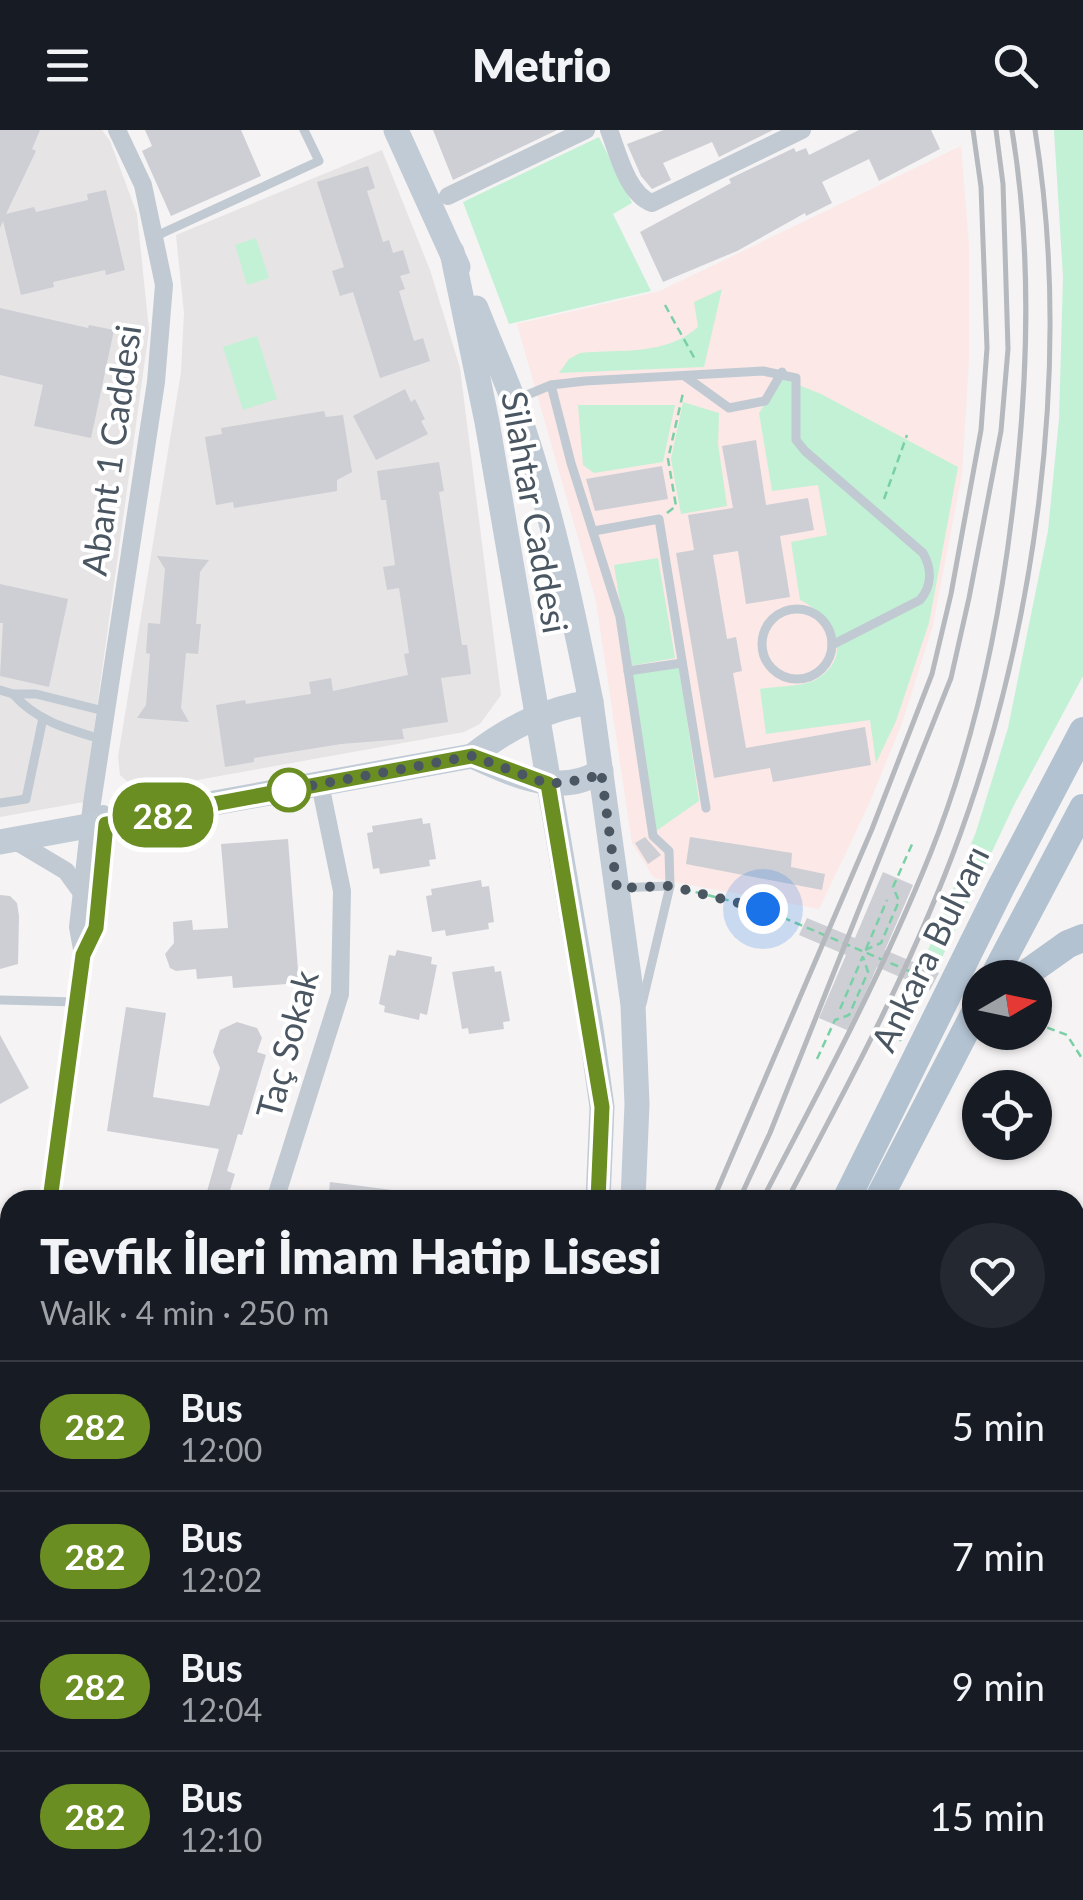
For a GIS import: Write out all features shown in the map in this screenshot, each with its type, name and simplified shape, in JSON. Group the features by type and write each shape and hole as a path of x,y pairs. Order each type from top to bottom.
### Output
{"main road":[{"name":"Silahtar Caddesi","path":"396,130 514,401 568,586 591,702 634,1036 637,1104 633,1190"},
{"name":"Silahtar Caddesi","path":"452,252 486,422 602,1107 598,1190"},
{"path":"7,841 472,756 501,733 536,717 564,706 591,702"},
{"name":"Ankara Bulvarı","path":"851,1190 1083,731"},
{"path":"472,756 548,784 589,779 601,771"},
{"name":"Ankara Bulvarı","path":"1003,960 1083,808"},
{"path":"1045,960 1083,938"},
{"name":"Ankara Bulvarı","path":"883,1190 962,1044"}],"street":[{"name":"Abant 1 Caddesi","path":"83,955 96,928 94,785 156,382 164,284 143,185 117,130"},
{"path":"448,196 586,130"},
{"path":"608,130 634,190 641,199 652,203 802,130"},
{"name":"Taç Sokak","path":"278,1190 340,994 342,891 320,784"},
{"name":"Abant 1 Caddesi","path":"51,1190 83,955 78,928 82,893 97,825"},
{"path":"7,841 66,871 82,893"}],"lane":[{"path":"154,237 319,161 304,130"},
{"path":"514,401 551,384 745,371 782,372 796,378 796,440 927,560 930,575 926,593 903,610 832,645 824,667 804,679 782,676 766,660 762,638 773,617 794,608 817,614 826,623 832,645"},
{"path":"686,376 728,408 765,401 782,372"},
{"path":"551,384 620,617 653,836 669,851 670,886 634,1036"},
{"path":"594,531 659,520 706,808"},
{"path":"628,671 682,663"},
{"path":"0,690 36,694 105,712"},
{"path":"13,694 28,711 101,739"},
{"path":"0,803 26,799 43,718"},
{"path":"617,888 670,886"},
{"path":"0,1000 78,1002"}],"path":[{"path":"664,305 704,376"},
{"path":"659,520 676,506 668,459 686,376"},
{"path":"878,515 907,435"},
{"path":"864,953 881,943 899,901 893,888 913,842"},
{"path":"670,886 763,909 933,981"},
{"path":"840,1008 887,900"},
{"path":"817,1058 832,1024 849,1015 868,972 864,953"},
{"path":"893,1028 917,975"},
{"path":"1052,1030 1066,1035 1083,1060"}],"shaded area":[{"path":"0,130 102,130 110,141 137,214 149,330 84,802 0,817"},
{"path":"961,146 969,245 969,359 962,474 933,625 902,723 869,804 819,909 654,878 632,843 596,601 517,324 660,291"},
{"path":"382,150 430,270 460,368 501,695 480,724 464,732 135,788 120,775 118,757 181,372 184,313 176,235"}],"green space":[{"path":"1054,130 1083,130 1083,676 1014,805 938,966 924,960 976,832 1008,728 1048,531 1059,419 1063,277"},
{"path":"599,137 632,203 613,214 651,291 509,324 463,202"},
{"path":"256,238 269,278 247,285 235,245"},
{"path":"722,289 704,367 559,373 569,359 580,353 672,343 698,327 694,302"},
{"path":"257,336 277,399 243,410 223,347"},
{"path":"781,378 821,394 958,467 929,623 896,721 876,763 870,720 766,734 760,689 815,680 828,670 837,648 822,615 800,600 791,542 827,535 818,485 772,491 759,413"},
{"path":"683,402 719,413 718,444 727,506 681,514 671,459"},
{"path":"578,405 675,405 663,462 594,473 583,465"},
{"path":"658,558 675,658 630,666 614,565"},
{"path":"679,666 699,801 656,831 632,673"}],"building":[{"path":"0,130 40,130 32,149 36,151 6,214 34,207 36,212 88,200 87,194 106,190 125,270 106,275 105,270 53,282 54,287 21,295 3,221 0,228"},
{"path":"145,130 241,130 261,176 171,216 142,151 152,146"},
{"path":"433,130 557,130 453,180"},
{"path":"664,130 773,130 719,157 712,142 663,163 671,180 652,189 641,176 627,144"},
{"path":"859,130 931,130 940,149 879,181 869,159 822,182 832,203 806,216 805,213 737,251 663,282 640,232 731,183 729,179 794,148 796,152 806,148 809,155"},
{"path":"368,166 375,188 367,191 383,242 389,240 393,253 403,250 410,273 400,276 405,289 399,291 414,341 423,338 430,361 380,378 353,292 340,296 332,271 344,267 317,182"},
{"path":"0,308 114,330 91,438 34,426 43,385 0,375"},
{"path":"405,389 411,402 415,399 428,434 376,460 353,416"},
{"path":"324,411 326,417 343,415 352,472 337,480 337,491 234,508 233,502 216,505 205,437 222,434 221,428"},
{"path":"756,440 766,505 808,498 814,530 780,536 790,597 746,604 738,551 713,555 727,639 736,637 742,671 733,673 746,748 865,727 871,765 773,782 770,768 714,778 676,553 694,550 688,515 733,508 722,446"},
{"path":"439,462 444,491 439,492 462,645 467,645 471,674 441,678 448,722 402,729 404,739 341,744 254,758 254,762 225,767 216,705 311,694 309,682 331,678 333,691 408,675 404,654 409,653 399,588 387,590 383,567 395,565 386,500 381,500 377,471"},
{"path":"662,466 668,499 595,511 586,479"},
{"path":"157,556 209,560 200,572 198,654 186,653 181,708 189,722 137,718 146,705 148,623 160,624 165,569"},
{"path":"0,584 68,599 49,687 0,676"},
{"path":"422,818 423,824 430,823 436,859 429,860 430,866 380,874 379,868 373,869 367,833 373,832 372,826"},
{"path":"645,837 661,855 648,864 635,843"},
{"path":"690,837 792,853 791,867 825,874 822,890 686,864"},
{"path":"288,839 299,983 233,988 232,976 197,979 196,969 170,968 165,954 174,943 173,922 192,920 193,930 228,928 221,844"},
{"path":"883,872 913,885 885,950 939,973 930,990 877,967 849,1031 819,1018 846,955 799,935 807,918 855,938"},
{"path":"481,880 482,887 489,886 494,922 488,923 489,929 446,936 445,930 432,932 426,896 432,895 431,889"},
{"path":"0,895 10,896 17,903 19,916 18,964 0,969"},
{"path":"397,950 432,957 431,964 437,965 427,1015 420,1013 419,1020 384,1012 385,1006 379,1004 389,955 395,956"},
{"path":"494,966 495,972 501,971 510,1021 503,1022 504,1029 469,1034 468,1028 462,1029 452,972"},
{"path":"126,1007 166,1013 153,1097 209,1106 220,1068 213,1052 220,1030 237,1022 257,1028 262,1038 257,1052 266,1055 227,1171 235,1174 230,1190 207,1190 219,1149 107,1131"},
{"path":"0,1035 29,1088 0,1104"},
{"path":"330,1182 392,1190 329,1190"}],"railway":[{"path":"717,1190 872,829 932,674 981,430 987,348 981,187 973,130"},
{"path":"744,1190 770,1133 951,678 1001,431 1008,349 1003,184 996,130"},
{"path":"767,1190 851,1028 931,852 960,770 992,644 1017,467 1025,370 1023,226 1012,130"},
{"path":"792,1190 915,946 981,774 1005,684 1025,593 1048,405 1050,312 1046,220 1035,130"}],"bus line":[{"name":"282","path":"52,1190 83,955 96,928 106,824 472,756 548,784 602,1107 598,1190"}],"route":[{"path":"289,790 283,791 472,756 548,784 589,779 601,771 617,888 670,886 763,909"}]}
